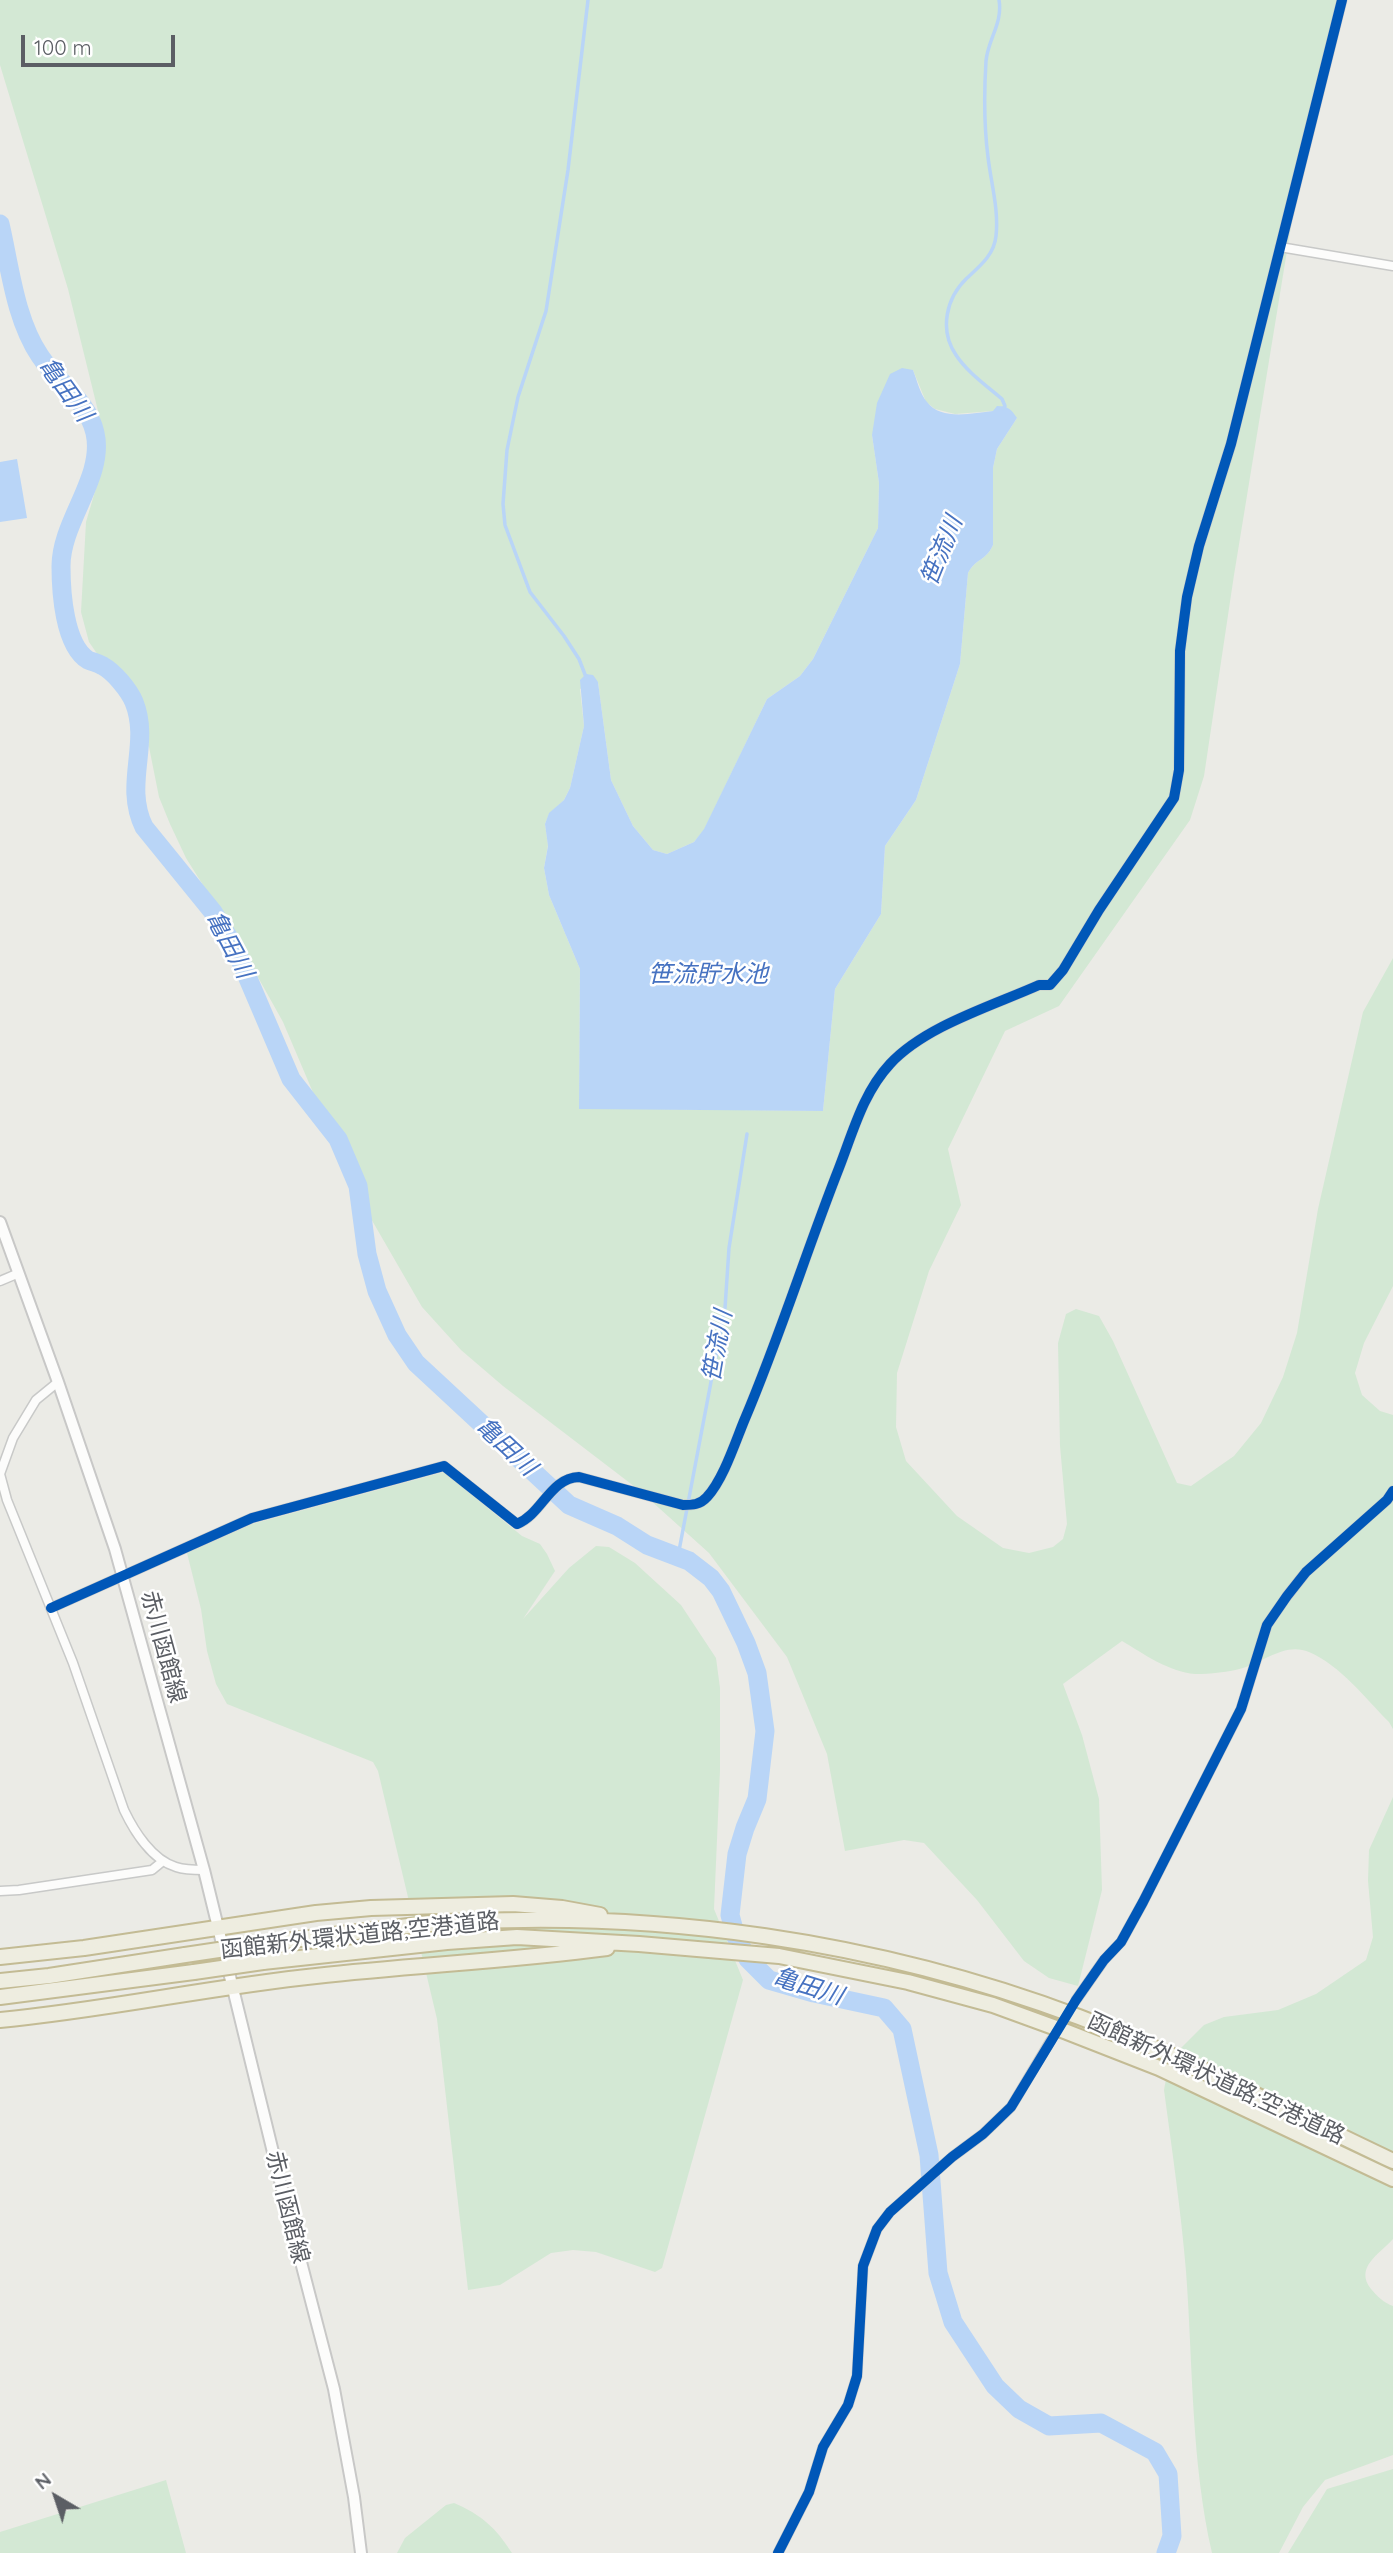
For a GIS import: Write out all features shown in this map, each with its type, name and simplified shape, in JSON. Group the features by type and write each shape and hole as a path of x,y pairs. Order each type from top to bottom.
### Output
{"highway":[{"path":"0,1956 84,1948 330,1912 513,1904 562,1908 640,1922"},
{"name":"函館新外環状道路;空港道路","path":"0,1981 252,1945 440,1923 640,1922 779,1936 982,1984 1078,2017 1163,2051 1393,2161"},
{"name":"函館新外環状道路;空港道路","path":"0,1997 263,1962 517,1937 779,1956 908,1982 993,2005 1159,2068 1393,2179"},
{"path":"0,2020 316,1976 573,1953 639,1944"}],"main road":[{"name":"赤川函館線","path":"0,1222 58,1381 123,1577 204,1870 336,2399 361,2553"}],"street":[{"path":"51,1608 252,1518 444,1466 517,1524 527,1520 558,1484 571,1477 579,1476 683,1505 694,1504 708,1497 752,1402 817,1222 859,1116 879,1077 891,1062 927,1036 1039,985 1050,985 1174,798 1179,770 1180,651 1187,597 1199,546 1231,444 1342,0"},
{"path":"1280,247 1393,266"},
{"path":"0,1281 19,1273"},
{"path":"58,1381 36,1400 13,1438 0,1474 7,1500 51,1608 124,1810 142,1840 163,1861 174,1867 204,1870"},
{"path":"1076,2000 1104,1960 1121,1942 1241,1709 1267,1625 1306,1572 1387,1500 1393,1491"},
{"path":"0,1891 152,1870 163,1861"},
{"path":"778,2553 809,2492 823,2447 854,2392 863,2266 877,2229 890,2212 1011,2107 1051,2040"}],"green space":[{"path":"0,0 1340,0 1312,98 1204,776 1190,820 1059,1006 1005,1031 948,1149 961,1205 929,1271 897,1373 896,1427 906,1461 957,1516 1003,1548 1029,1553 1053,1547 1063,1539 1067,1524 1060,1446 1058,1343 1066,1314 1076,1309 1099,1316 1113,1341 1177,1483 1191,1486 1234,1456 1261,1423 1283,1377 1297,1333 1318,1209 1363,1012 1393,958 1393,1286 1364,1343 1355,1373 1362,1395 1380,1411 1393,1415 1393,1729 1362,1693 1332,1665 1300,1650 1283,1651 1238,1669 1195,1674 1166,1666 1122,1641 1063,1684 1082,1735 1099,1799 1102,1890 1078,1986 1049,1978 1024,1961 977,1900 924,1843 904,1840 845,1851 827,1754 787,1657 709,1553 639,1490 503,1386 461,1350 422,1307 355,1191 283,1022 235,936 186,858 170,824 159,797 146,732 133,706 89,642 81,612 86,522 101,471 101,423 68,289 0,65","holes":["913,370 926,402 935,409 955,414 993,411 1017,418 997,449 993,468 993,545 968,573 960,664 916,800 885,846 881,914 835,989 823,1111 579,1108 580,969 549,895 544,868 548,845 545,824 549,814 564,800 570,788 584,726 580,689 598,682 611,780 633,826 653,850 667,854 694,842 704,830 767,699 800,676 813,659 878,528 879,483 872,435"]},
{"path":"444,1472 522,1536 540,1544 547,1554 555,1571 523,1619 569,1568 596,1546 609,1547 635,1563 681,1605 716,1658 720,1688 720,1770 714,1909 743,1980 662,2268 655,2272 596,2252 573,2250 551,2253 500,2285 468,2290 437,2019 378,1771 373,1762 227,1704 216,1684 207,1651 201,1609 187,1553 252,1524"},
{"path":"1393,1797 1393,2239 1371,2261 1365,2274 1371,2289 1393,2306 1393,2455 1325,2480 1303,2507 1279,2553 1212,2553 1196,2448 1186,2271 1164,2090 1168,2068 1177,2052 1204,2025 1224,2017 1278,2010 1316,1994 1366,1960 1373,1937 1368,1881 1369,1850"},
{"path":"1393,2469 1393,2553 1288,2553 1327,2489"},
{"path":"166,2480 186,2553 0,2553 0,2532"},
{"path":"454,2503 488,2523 512,2553 397,2553 405,2538 446,2505"}],"water":[{"name":"笹流貯水池","path":"902,368 913,370 925,399 940,412 967,414 993,411 997,406 1001,406 1013,412 1017,418 997,449 993,468 993,545 968,573 960,664 916,800 885,846 881,914 835,989 823,1111 579,1109 580,969 549,895 544,868 548,846 545,824 549,813 564,800 570,788 584,726 580,680 586,674 593,675 598,682 611,780 633,826 653,850 667,854 694,842 704,829 767,699 800,676 813,659 878,528 879,483 872,435 877,403 890,374"},
{"path":"17,459 27,518 0,522 0,462"}],"waterway":[{"path":"586,677 579,659 564,636 530,592 505,525 503,504 507,450 518,397 546,311 568,170 588,0"},
{"name":"笹流川","path":"999,0 999,16 986,61 985,97 989,167 996,216 995,243 954,295 946,325 956,355 971,373 1002,399 1005,406 1003,409"},
{"name":"亀田川","path":"0,224 14,292 25,326 47,366 86,411 95,433 94,466 63,549 62,589 69,630 80,653 112,672 134,702 140,733 136,795 144,827 213,912 235,948 291,1079 338,1139 358,1186 367,1254 377,1291 397,1335 416,1363 569,1505 617,1526 647,1545 689,1561 711,1578 721,1591 757,1673 765,1731 757,1799 737,1854 730,1915 736,1937 748,1959 769,1980 884,2008 902,2029 929,2155 938,2273 953,2322 995,2386 1019,2409 1049,2426 1101,2423 1155,2452 1168,2474 1172,2536 1166,2553"},
{"name":"笹流川","path":"678,1556 725,1308 729,1248 747,1134"}],"tunnel":[{"path":"1051,2040 1076,2000"}],"cycle path":[{"path":"51,1608 252,1518 444,1466 517,1524 533,1513 561,1483 579,1477 683,1505 699,1503 713,1490 733,1450 854,1127 873,1087 890,1064 921,1039 940,1028 1039,985 1050,985 1063,970 1099,910 1174,798 1179,770 1180,651 1187,597 1199,546 1231,444 1342,0"},
{"path":"778,2553 809,2492 823,2447 848,2405 857,2376 863,2266 877,2229 890,2212 1011,2107 1076,2000 1104,1960 1121,1942 1143,1902 1241,1709 1267,1625 1306,1572 1387,1500 1393,1491"}]}
